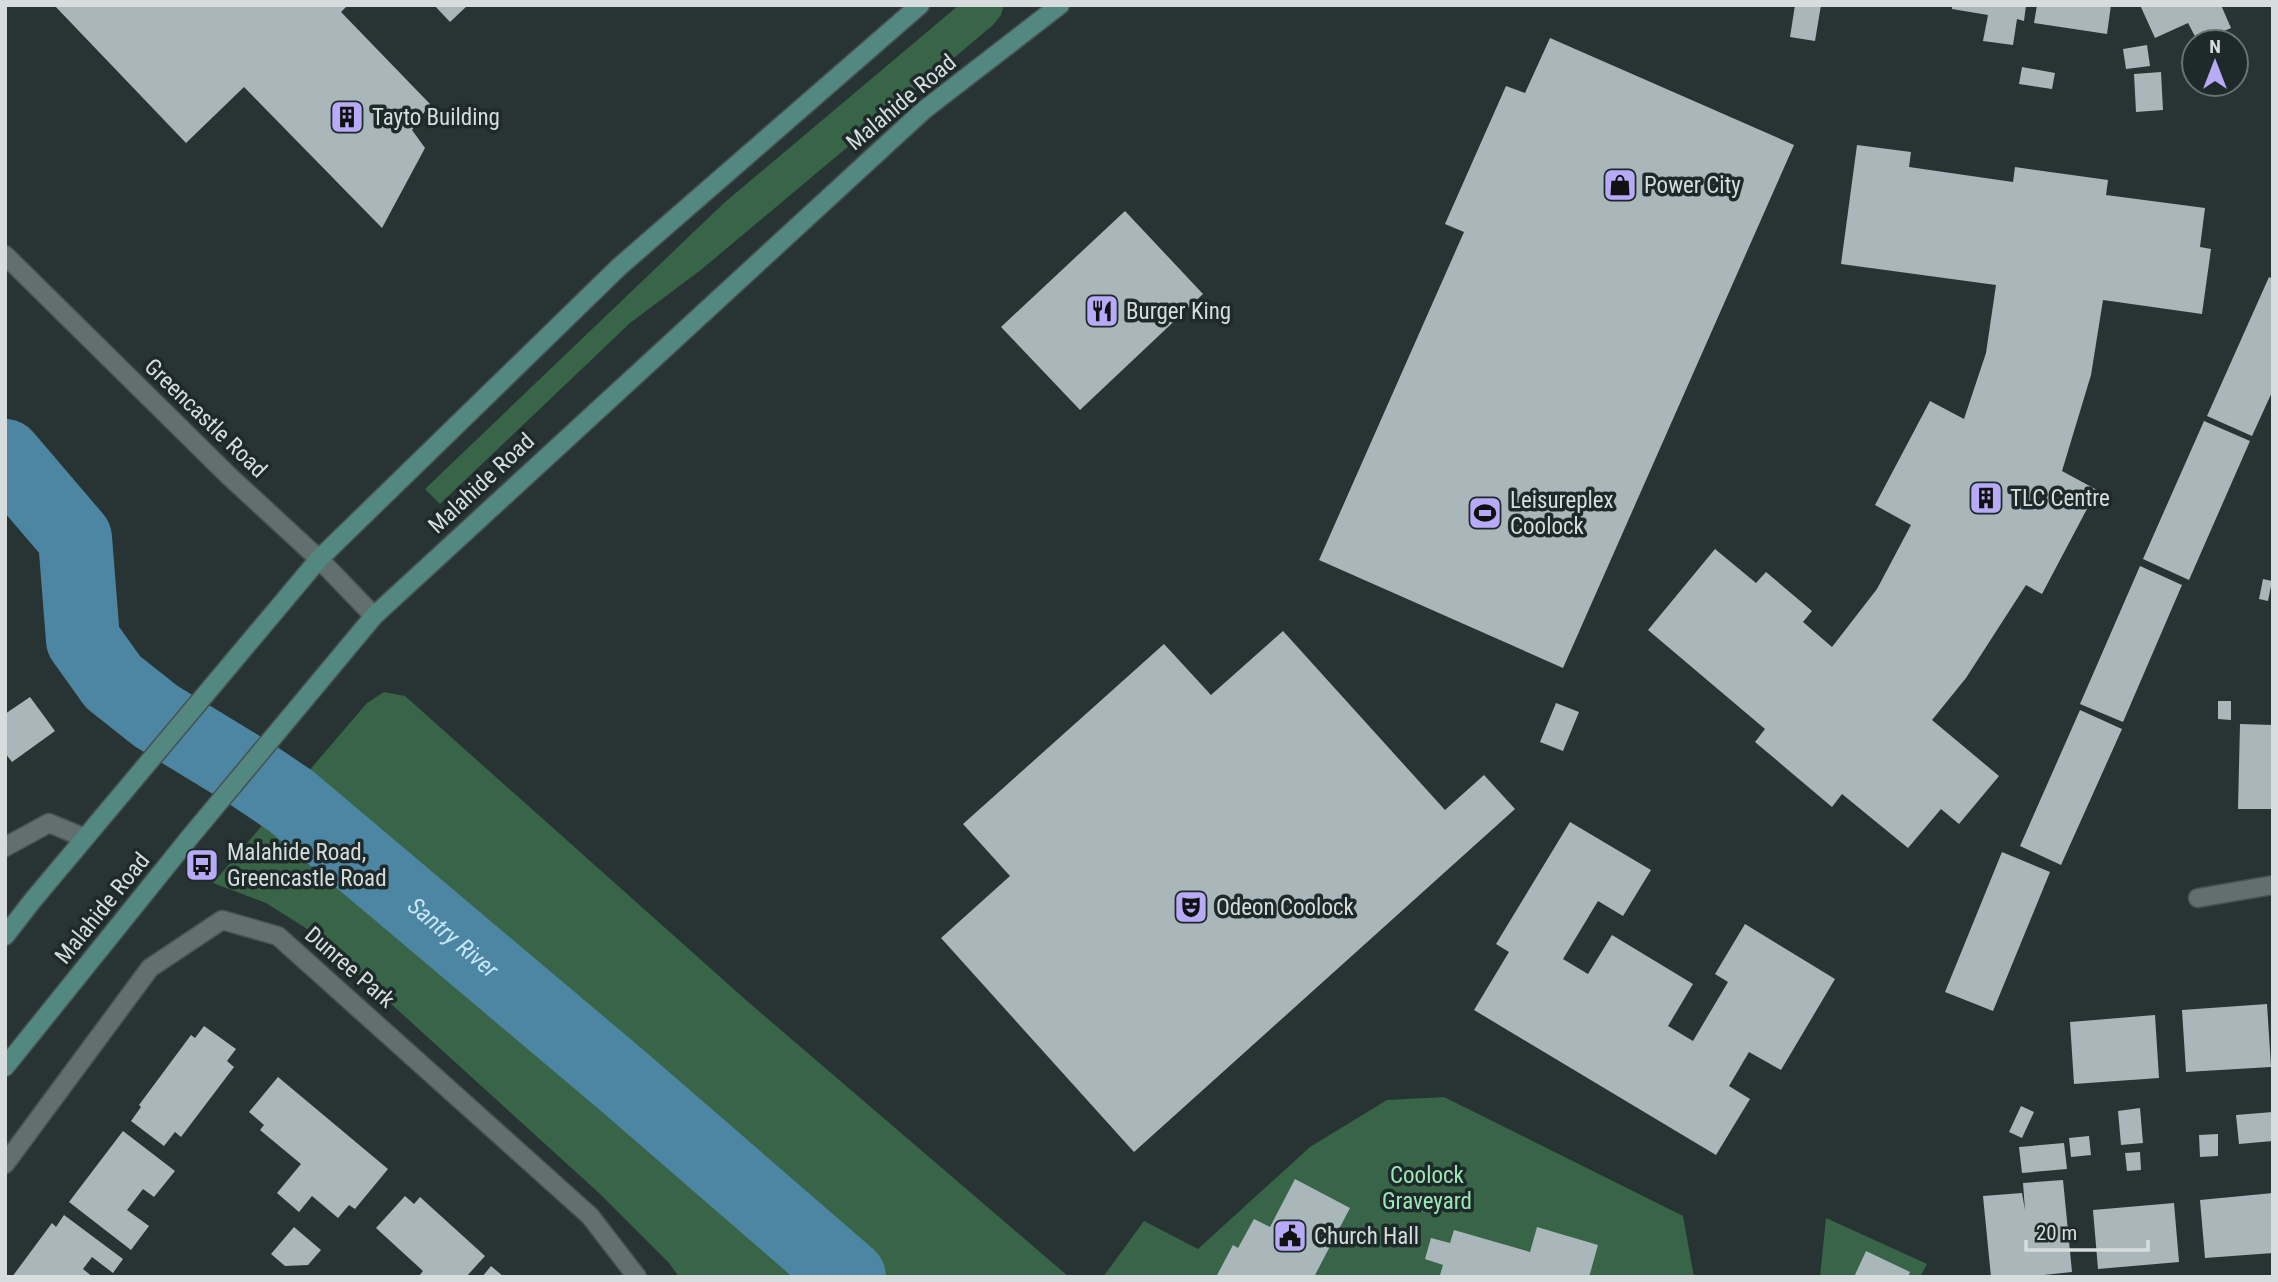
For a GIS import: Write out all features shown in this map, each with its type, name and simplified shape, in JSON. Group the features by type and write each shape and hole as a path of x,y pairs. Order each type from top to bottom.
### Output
{"main road":[{"path":"5,936 318,559 619,267 920,5"},
{"name":"Malahide Road","path":"5,1067 374,616 924,110 1060,5"}],"street":[{"name":"Greencastle Road","path":"5,255 374,616"},
{"path":"5,847 49,823 85,838"},
{"path":"2198,898 2273,885"},
{"name":"Dunree Park","path":"5,1164 150,968 222,920 278,936 590,1216 637,1277"}],"green space":[{"path":"959,5 1004,5 1001,15 993,25 702,269 630,323 440,504 425,489 724,203"},
{"path":"384,692 405,696 747,1001 1069,1277 679,1277 669,1263 599,1193 312,932 266,903 213,883 367,703"},
{"name":"Coolock Graveyard","path":"1444,1097 1683,1216 1694,1277 1103,1277 1144,1221 1198,1249 1310,1147 1387,1100"},
{"path":"1826,1218 1927,1264 1920,1277 1820,1277"}],"building":[{"name":"Tayto Building","path":"54,5 348,5 341,12 430,104 412,130 425,148 382,228 244,87 186,143"},
{"path":"434,5 468,5 450,22"},
{"path":"1795,5 1821,5 1815,41 1790,37"},
{"path":"1952,5 2026,5 2024,21 2017,19 2013,45 1983,41 1988,15 1952,9"},
{"path":"2037,5 2111,5 2107,34 2034,23"},
{"path":"2140,5 2221,5 2231,28 2191,28 2188,23 2155,38"},
{"path":"1550,38 1794,145 1563,668 1319,560 1464,232 1445,224 1506,86 1525,93"},
{"path":"2147,45 2150,66 2126,69 2123,49"},
{"path":"2022,67 2055,73 2052,89 2019,84"},
{"path":"2161,72 2163,110 2136,112 2134,74"},
{"name":"TLC Centre","path":"1857,145 1911,152 1909,167 2013,182 2015,167 2108,180 2106,195 2205,208 2200,247 2211,249 2202,314 2103,300 2091,375 2062,471 2097,490 2042,594 2026,585 1966,678 1932,720 1999,776 1959,824 1941,809 1908,848 1842,794 1832,807 1755,742 1765,729 1648,630 1715,549 1756,583 1766,572 1812,611 1803,622 1832,647 1877,589 1911,525 1875,505 1930,401 1964,419 1986,353 1996,285 1841,264"},
{"name":"Burger King","path":"1125,211 1203,294 1080,410 1001,327"},
{"path":"2269,277 2273,279 2273,390 2252,436 2207,416"},
{"path":"2204,421 2250,441 2189,580 2143,559"},
{"path":"2140,566 2182,585 2123,722 2080,704"},
{"path":"2263,579 2272,581 2268,601 2259,599"},
{"name":"Odeon Coolock","path":"1283,631 1445,810 1484,775 1515,809 1134,1152 941,938 1010,876 963,824 1164,644 1211,695"},
{"path":"30,697 55,731 12,762 5,753 5,714"},
{"path":"2218,701 2231,701 2231,720 2218,719"},
{"path":"1556,703 1579,712 1563,751 1540,742"},
{"path":"2080,710 2122,729 2061,865 2020,846"},
{"path":"2240,724 2273,725 2273,809 2238,809"},
{"path":"1570,822 1651,870 1623,916 1598,901 1563,959 1588,974 1612,935 1693,984 1668,1026 1693,1041 1728,982 1715,974 1745,924 1835,979 1781,1070 1749,1052 1729,1086 1750,1099 1716,1155 1474,1010 1509,952 1496,944"},
{"path":"2002,852 2050,872 1993,1011 1945,992"},
{"path":"2267,1004 2271,1067 2186,1072 2182,1010"},
{"path":"2155,1015 2159,1078 2074,1084 2070,1022"},
{"path":"204,1026 236,1049 227,1061 234,1067 181,1137 175,1132 164,1146 131,1121 141,1107 139,1105 191,1035 195,1038"},
{"path":"278,1077 388,1169 355,1209 349,1205 338,1218 312,1196 299,1212 277,1193 301,1164 260,1130 264,1125 249,1112"},
{"path":"2021,1106 2034,1112 2022,1138 2009,1132"},
{"path":"2140,1108 2143,1143 2121,1145 2118,1111"},
{"path":"2273,1112 2273,1141 2239,1144 2236,1115"},
{"path":"123,1131 175,1171 154,1197 143,1189 127,1210 149,1226 131,1250 69,1202"},
{"path":"2218,1134 2218,1156 2200,1157 2199,1135"},
{"path":"2089,1136 2091,1155 2071,1157 2069,1138"},
{"path":"2064,1143 2067,1169 2022,1173 2019,1147"},
{"path":"2140,1152 2141,1170 2127,1171 2125,1153"},
{"name":"Church Hall","path":"1295,1179 1350,1208 1314,1277 1216,1277 1233,1245 1238,1248 1254,1219 1270,1227"},
{"path":"2063,1180 2072,1272 1991,1277 1983,1196 2022,1193 2025,1210 2023,1183"},
{"path":"2273,1193 2273,1253 2205,1258 2200,1200"},
{"path":"405,1196 414,1204 420,1197 485,1256 466,1277 418,1277 423,1271 376,1228"},
{"path":"2174,1203 2179,1262 2098,1269 2093,1210"},
{"path":"64,1215 123,1259 113,1273 92,1257 83,1269 93,1277 12,1277 52,1223 56,1227"},
{"path":"294,1227 321,1250 308,1265 285,1266 271,1254"},
{"path":"1537,1227 1598,1245 1589,1277 1447,1277 1440,1275 1443,1265 1425,1259 1431,1238 1450,1243 1454,1230 1530,1252"},
{"path":"1866,1251 1910,1272 1908,1277 1854,1277"},
{"path":"491,1266 504,1277 482,1277"}],"waterway":[{"name":"Santry River","path":"5,456 75,538 83,640 113,682 156,716 291,801 624,1082 849,1277"}],"place":[{"name":"Tayto Building","path":"347,117"},
{"name":"Power City","path":"1620,185"},
{"name":"Burger King","path":"1102,311"},
{"name":"TLC Centre","path":"1986,498"},
{"name":"Leisureplex Coolock","path":"1485,513"},
{"name":"Malahide Road, Greencastle Road","path":"202,865"},
{"name":"Odeon Coolock","path":"1191,907"},
{"name":"Church Hall","path":"1290,1236"}]}
